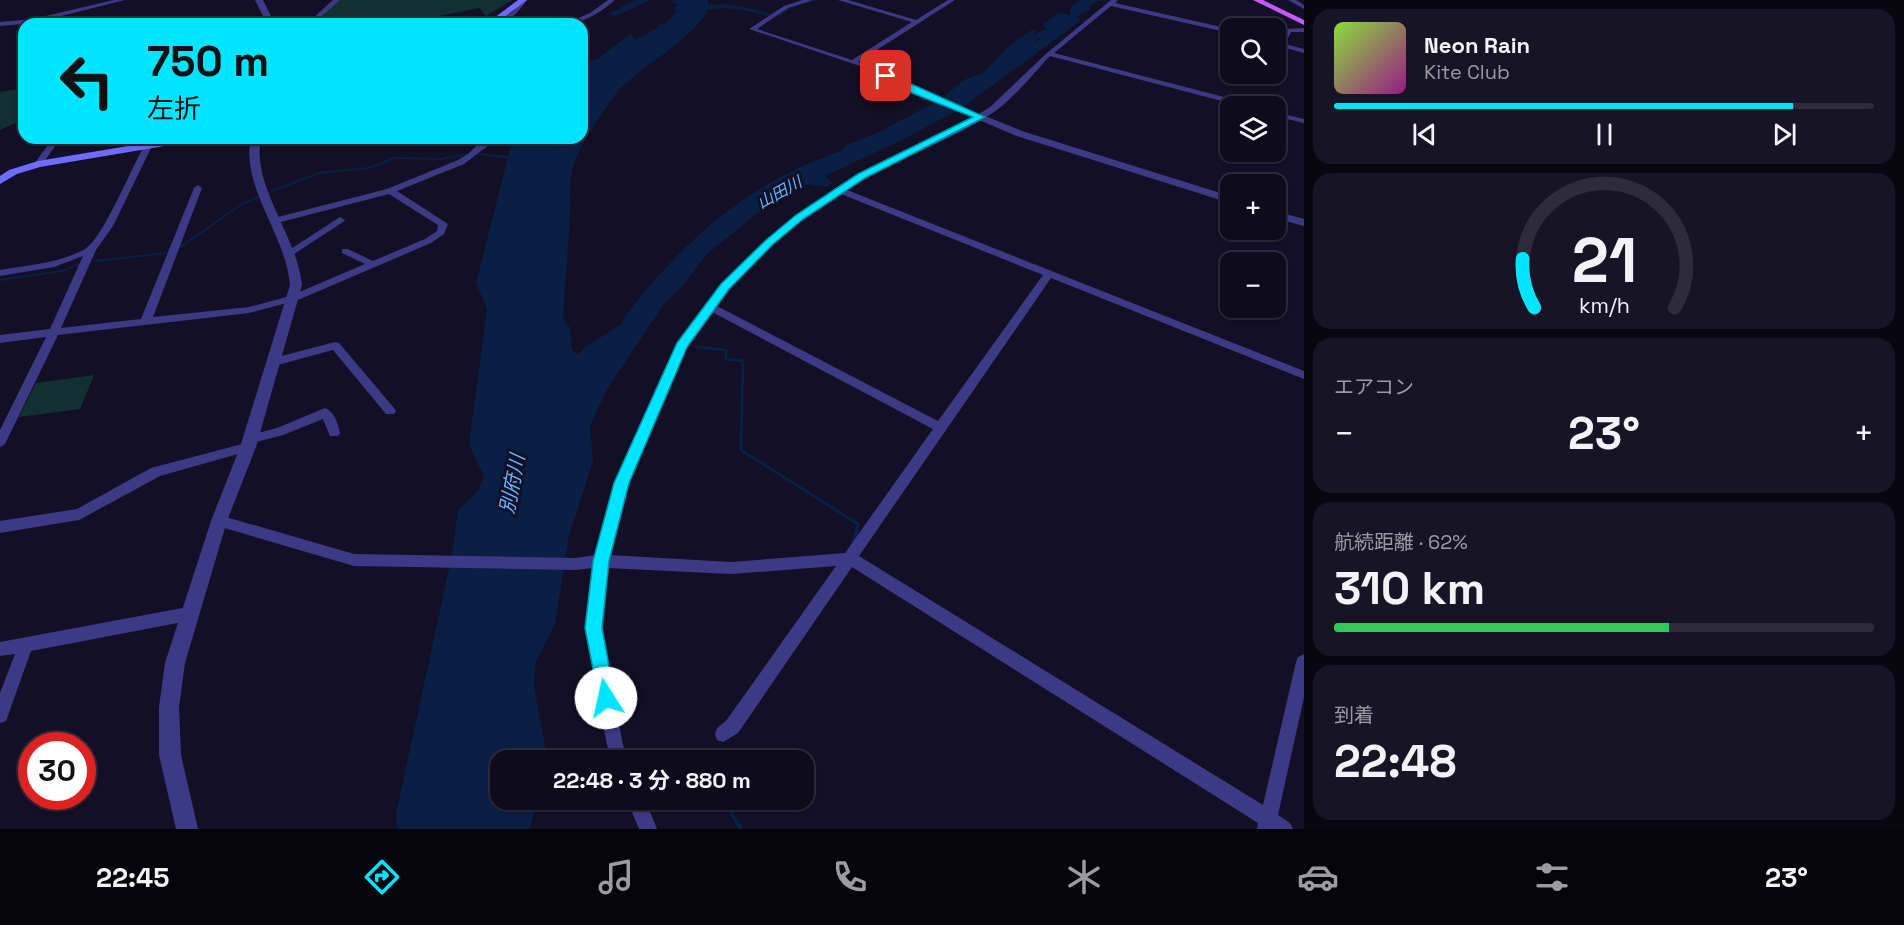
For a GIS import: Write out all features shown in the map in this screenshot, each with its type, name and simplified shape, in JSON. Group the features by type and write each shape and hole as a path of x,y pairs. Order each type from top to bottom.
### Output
{"main road":[{"path":"498,18 524,0"},
{"path":"1257,0 1302,20"},
{"path":"0,181 13,172 38,164 159,144"}],"street":[{"path":"45,18 120,0"},
{"path":"259,0 268,18"},
{"path":"316,18 337,0"},
{"path":"506,18 515,12 524,0"},
{"path":"582,18 612,0"},
{"path":"810,0 786,7 752,29 871,68 928,96 1017,133 1220,197"},
{"path":"841,0 918,22"},
{"path":"853,63 952,0"},
{"path":"1291,0 1304,7"},
{"path":"617,750 593,628 601,561 622,483 642,432 682,346 725,286 768,243 839,190 977,116 1026,80 1050,54 1113,2 1220,29"},
{"path":"0,24 18,22"},
{"path":"1286,34 1289,30 1304,30"},
{"path":"1286,45 1304,51"},
{"path":"1050,54 1220,99"},
{"path":"1286,117 1304,122"},
{"path":"38,164 53,144"},
{"path":"187,829 170,755 169,707 175,663 188,614 219,521 249,443 294,298 297,272 291,252 252,160 255,144"},
{"path":"277,220 390,191 461,162 482,144"},
{"path":"0,442 91,250 108,226 147,146"},
{"path":"145,323 198,188"},
{"path":"839,190 1304,375"},
{"path":"0,339 249,310 294,298 428,241 441,232 443,224 390,191"},
{"path":"1286,217 1304,223"},
{"path":"291,252 340,220"},
{"path":"0,273 54,264 91,250"},
{"path":"345,251 372,264"},
{"path":"723,734 732,727 852,559 939,427 1049,274"},
{"path":"710,307 939,427"},
{"path":"274,362 334,346 390,411"},
{"path":"0,527 79,514 156,472 249,443 325,413 331,421 334,433"},
{"path":"219,521 354,560 575,564 601,561 731,568 852,559 1273,826 1304,662"},
{"path":"0,649 188,614"},
{"path":"0,715 26,644"},
{"path":"640,810 648,829"}],"green space":[{"path":"339,0 512,0 486,16 479,8 429,18 318,18"},
{"path":"18,89 18,122 0,130 0,92"},
{"path":"94,375 80,409 19,417 36,383"}],"water":[{"path":"674,0 708,0 707,11 699,23 624,85 588,135 588,61 598,59 631,33 635,40 657,28 658,25 666,23 677,11 674,8 678,5 671,2"},
{"path":"1080,0 1110,0 1089,2 1090,10 1077,16 1080,21 962,108 904,139 825,176 833,183 826,187 808,184 791,193 760,211 705,256 683,286 664,304 606,391 590,426 593,461 569,536 555,624 536,662 534,687 545,750 490,750 490,810 535,810 530,829 397,829 396,814 452,555 458,510 478,491 484,477 469,444 487,309 476,283 511,144 583,144 572,171 563,318 570,328 572,350 578,355 586,346 622,324 625,316 670,263 720,217 748,197 777,179 841,151 846,145 877,133 938,101 966,79 983,73 1007,48 1032,30 1036,31 1023,48 1040,39 1040,31 1047,31 1043,24 1058,13 1070,15 1071,6"}],"waterway":[{"name":"別府川","path":"613,14 634,0"},
{"name":"別府川","path":"613,14 645,0"},
{"path":"777,16 789,7 814,0"},
{"name":"山田川","path":"1007,65 1032,38 1071,23 1078,8 1094,0"},
{"path":"698,10 725,6 771,15"},
{"path":"272,191 319,173 369,168 394,158 441,159 467,154"},
{"path":"480,154 511,158"},
{"path":"179,248 242,204 258,197"},
{"path":"96,261 166,253"},
{"path":"0,280 62,271 79,264"},
{"path":"696,347 726,350 726,359 743,361 741,450 858,524 856,531"},
{"path":"853,544 857,530"},
{"path":"731,810 741,829"}],"route":[{"path":"606,698 593,628 601,561 622,483 642,432 682,346 725,286 784,229 862,176 981,117 915,91 886,76"}]}
